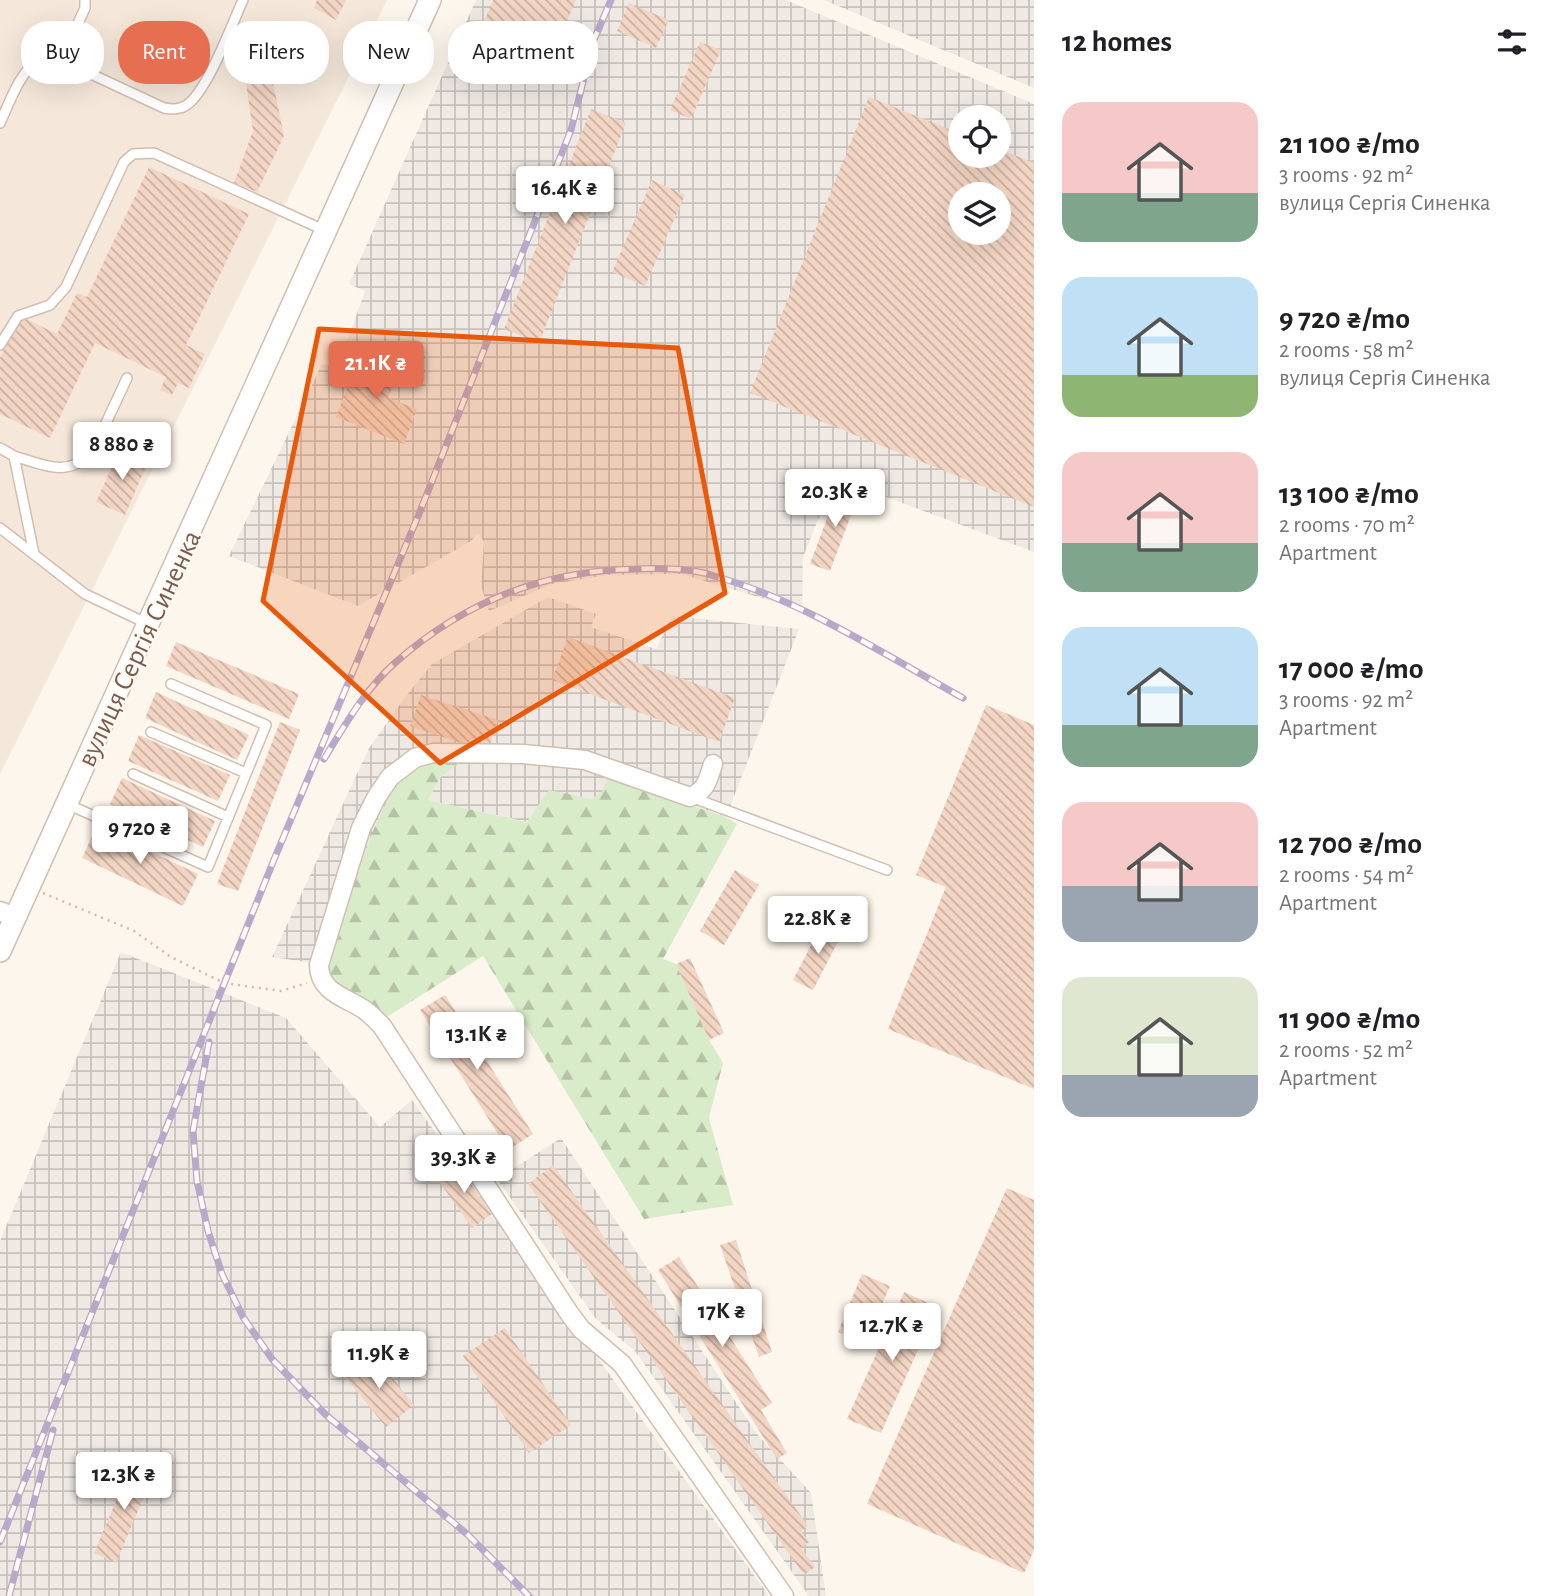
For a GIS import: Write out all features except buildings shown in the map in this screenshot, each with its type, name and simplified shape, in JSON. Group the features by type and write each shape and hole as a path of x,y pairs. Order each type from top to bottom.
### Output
{"street":[{"name":"вулиця Сергія Синенка","path":"0,951 7,914 28,887 67,804 430,0"},
{"path":"713,764 704,789 690,797 585,760 523,754 433,753 415,758 390,777 361,828 319,965 321,979 326,987 363,1008 382,1026 569,1314 581,1329 622,1364 783,1596"}],"lane":[{"path":"79,21 85,8 85,0"},
{"path":"104,80 164,108 186,106 203,88 243,0"},
{"path":"0,123 21,79"},
{"path":"0,345 18,316 50,305 66,288 124,162 133,154 154,153 326,231"},
{"path":"0,448 14,456 59,469 83,462 92,453 127,378"},
{"path":"14,456 34,554"},
{"path":"0,528 85,594 149,625"},
{"path":"67,804 208,867 266,725 172,684"},
{"path":"150,732 246,773"},
{"path":"133,774 228,817"},
{"path":"690,797 887,870"}],"path":[{"path":"28,887 134,931 171,957 224,983 281,991 321,979"}],"highlighted area":[{"path":"319,329 678,348 725,593 440,763 263,601"}],"shaded area":[{"path":"0,0 387,0 376,21 343,21 345,84 0,774"},
{"path":"476,0 786,0 1034,104 1034,552 835,478 803,557 802,610 681,574 608,575 552,584 489,611 481,586 484,542 478,533 471,541 358,606 229,556 322,364 338,367 365,291 349,284 448,63 448,84 598,84 598,21 467,21"},
{"path":"824,0 1034,0 1034,88"},
{"path":"548,597 596,614 591,627 656,649 672,616 799,629 726,817 608,778 603,791 592,799 549,791 527,822 428,800 440,778 425,765 326,965 272,957 369,748 406,696 432,664"},
{"path":"121,952 286,1018 380,1127 412,1100 769,1596 0,1596 0,1241"},
{"path":"561,1138 757,1434 811,1493 826,1596 809,1596 635,1351 596,1319 497,1179"}],"green space":[{"path":"465,758 440,778 428,800 527,822 549,790 592,799 603,791 607,778 726,817 737,824 663,959 676,964 709,1040 723,1063 709,1118 733,1205 644,1219 483,956 387,1017 333,983 326,965 372,833 395,784 425,765"}],"railway":[{"path":"0,1542 273,862 419,514 571,130 593,42 611,0"},
{"path":"324,759 356,708 385,673 422,641 450,622 508,593 571,575 603,571 684,570 744,586 809,613 963,698"},
{"path":"209,1042 193,1131 197,1181 208,1231 222,1274 243,1317 272,1359 326,1415 468,1535 529,1596"},
{"path":"9,1596 53,1430"}]}
